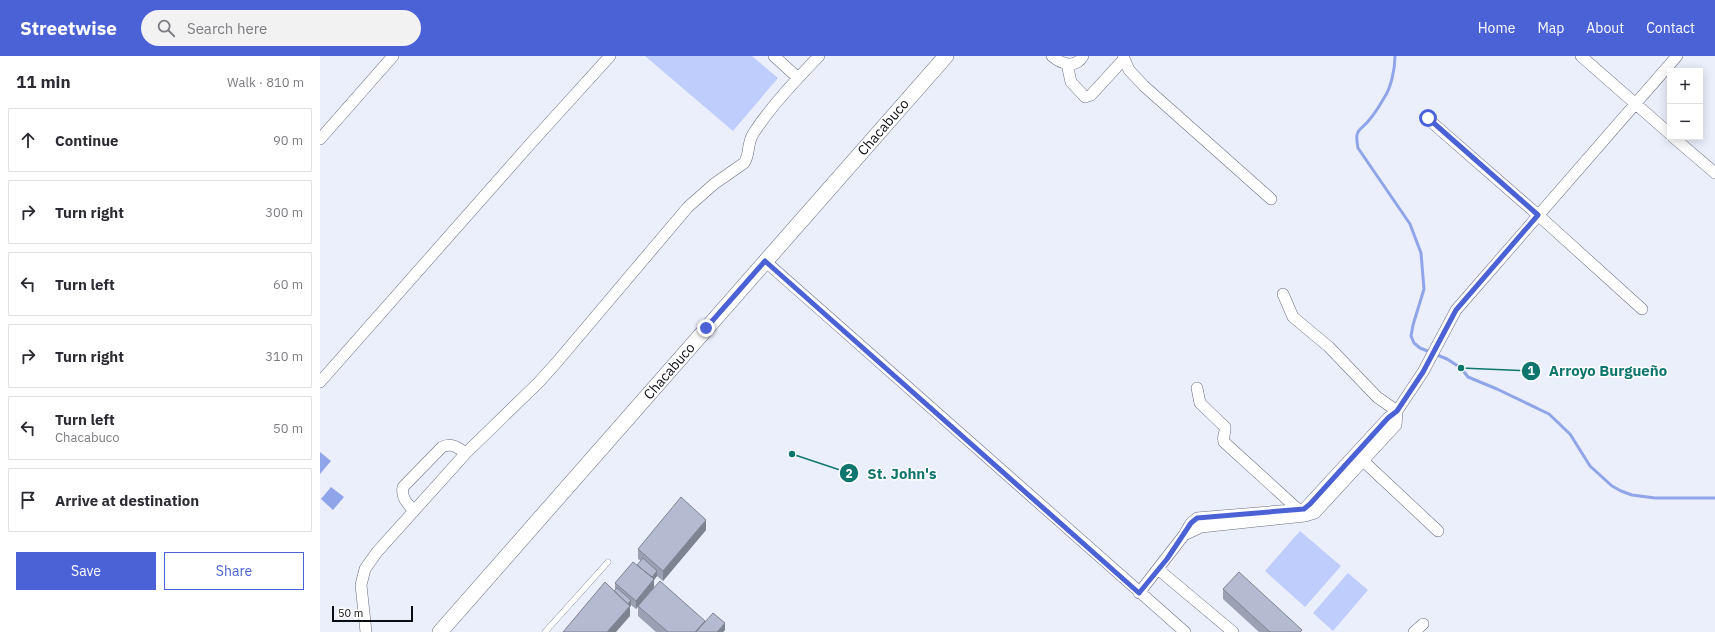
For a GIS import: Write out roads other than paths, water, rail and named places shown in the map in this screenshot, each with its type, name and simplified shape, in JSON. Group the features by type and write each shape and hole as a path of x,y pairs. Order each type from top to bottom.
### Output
{"street":[{"path":"320,139 393,56"},
{"path":"320,382 610,56"},
{"path":"774,56 798,78"},
{"path":"366,632 361,585 365,569 377,552 466,453 539,382 688,207 714,184 744,163 751,136 798,78 819,56"},
{"name":"Chacabuco","path":"440,632 946,56"},
{"path":"1052,56 1059,62 1067,64 1074,63 1082,59 1083,56"},
{"path":"1581,56 1667,131"},
{"path":"1302,513 1304,509 1396,425 1397,411 1423,372 1456,310 1677,56"},
{"path":"1067,64 1071,82 1085,97 1092,95 1124,58 1129,70 1144,86 1271,199"},
{"path":"1428,118 1642,309"},
{"path":"1676,140 1715,173"},
{"path":"765,261 1139,593 1185,632"},
{"path":"1283,294 1293,317 1329,347 1377,397 1397,411"},
{"path":"1197,388 1200,403 1226,427 1223,438 1224,442 1302,513"},
{"path":"414,511 404,500 402,493 404,487 442,447 447,444 453,445 466,453"},
{"path":"1360,458 1438,531"},
{"path":"1139,593 1159,570 1191,523 1197,518 1302,513"},
{"path":"1159,570 1233,632"},
{"path":"1414,632 1423,624"}],"lane":[{"path":"545,632 608,562"}],"waterway":[{"path":"1395,56 1389,89 1374,114 1357,133 1357,142 1358,148 1410,224 1421,253 1424,289 1413,325 1411,336 1414,343 1420,348 1447,359 1461,368 1468,377 1549,414 1570,434 1590,466 1612,486 1621,491 1632,495 1655,498 1715,498"}],"place":[{"name":"Arroyo Burgueño","path":"1461,368"},
{"name":"St. John's","path":"792,454"}]}
